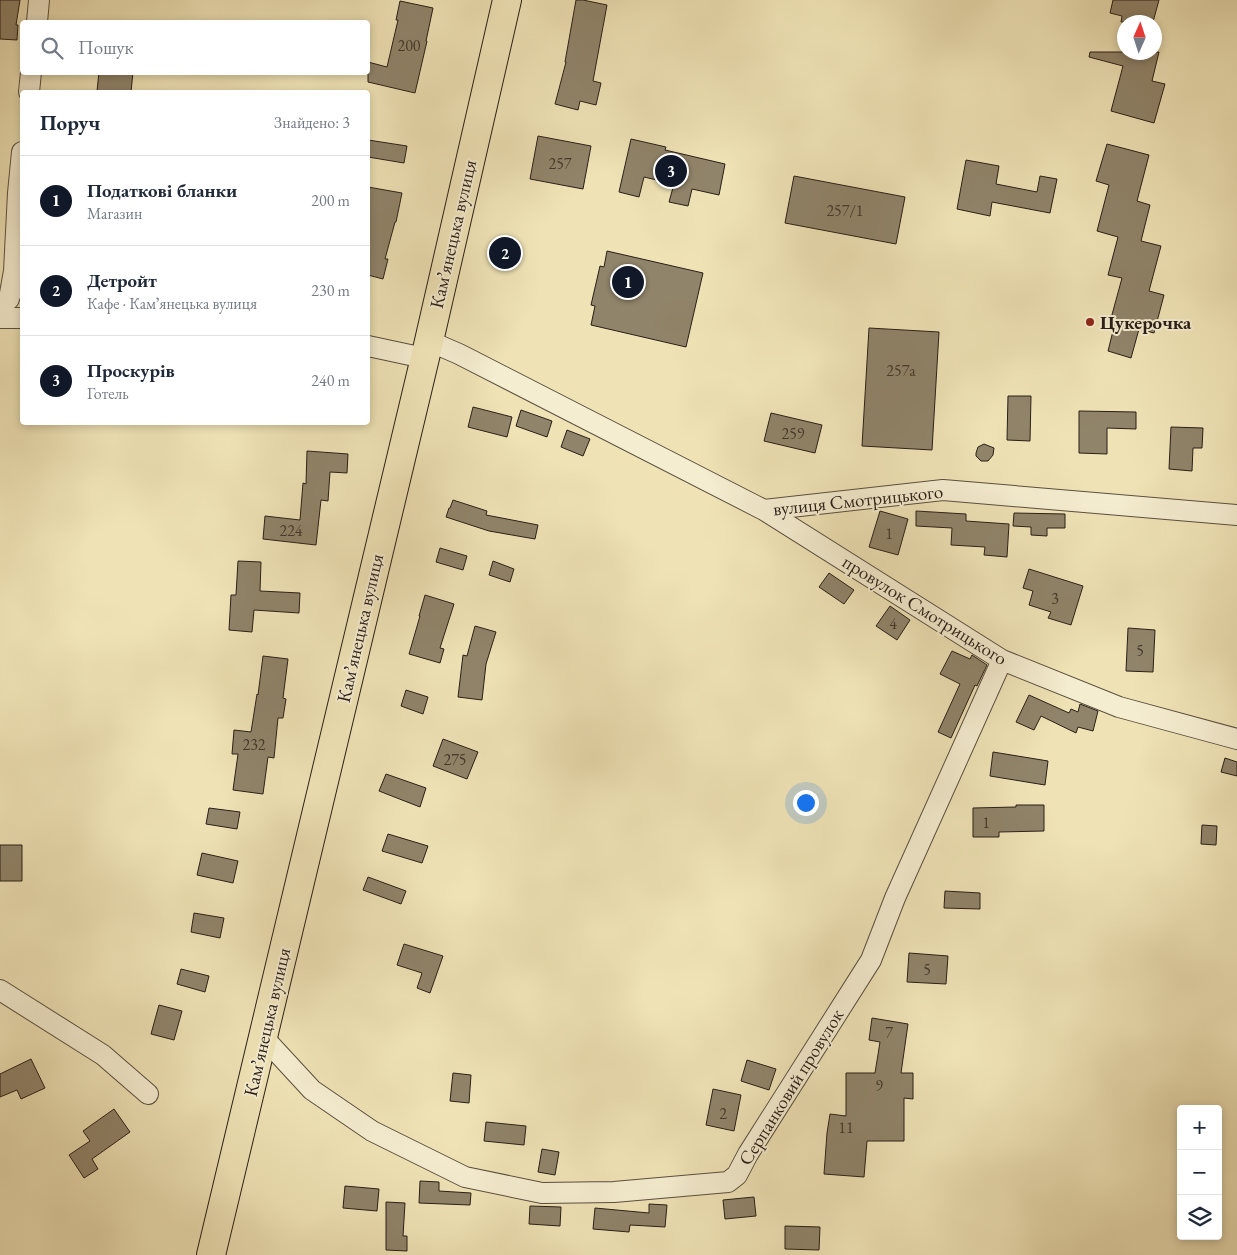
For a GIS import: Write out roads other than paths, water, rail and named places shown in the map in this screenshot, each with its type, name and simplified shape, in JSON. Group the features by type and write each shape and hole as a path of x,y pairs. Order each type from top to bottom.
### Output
{"main road":[{"name":"Камʼянецька вулиця","path":"211,1255 264,1038 507,0"}],"street":[{"path":"37,20 39,0"},
{"path":"29,90 31,75"},
{"path":"0,306 9,299 18,280 18,194 20,173"},
{"path":"0,318 20,318"},
{"name":"вулиця Смотрицького","path":"370,346 426,349 459,354 764,510 944,490 1237,515"},
{"name":"провулок Смотрицького","path":"764,510 1002,660 1119,706 1237,739"},
{"name":"Серпанковий провулок","path":"264,1038 312,1090 372,1132 465,1177 542,1192 614,1192 728,1182 737,1175 748,1154 871,960 895,898 1002,660"},
{"path":"0,990 104,1055 148,1094"}],"place":[{"name":"Проскурів","path":"671,171"},
{"name":"Детройт","path":"505,253"},
{"name":"Податкові бланки","path":"628,282"},
{"name":"Цукерочка","path":"1090,322"}]}
